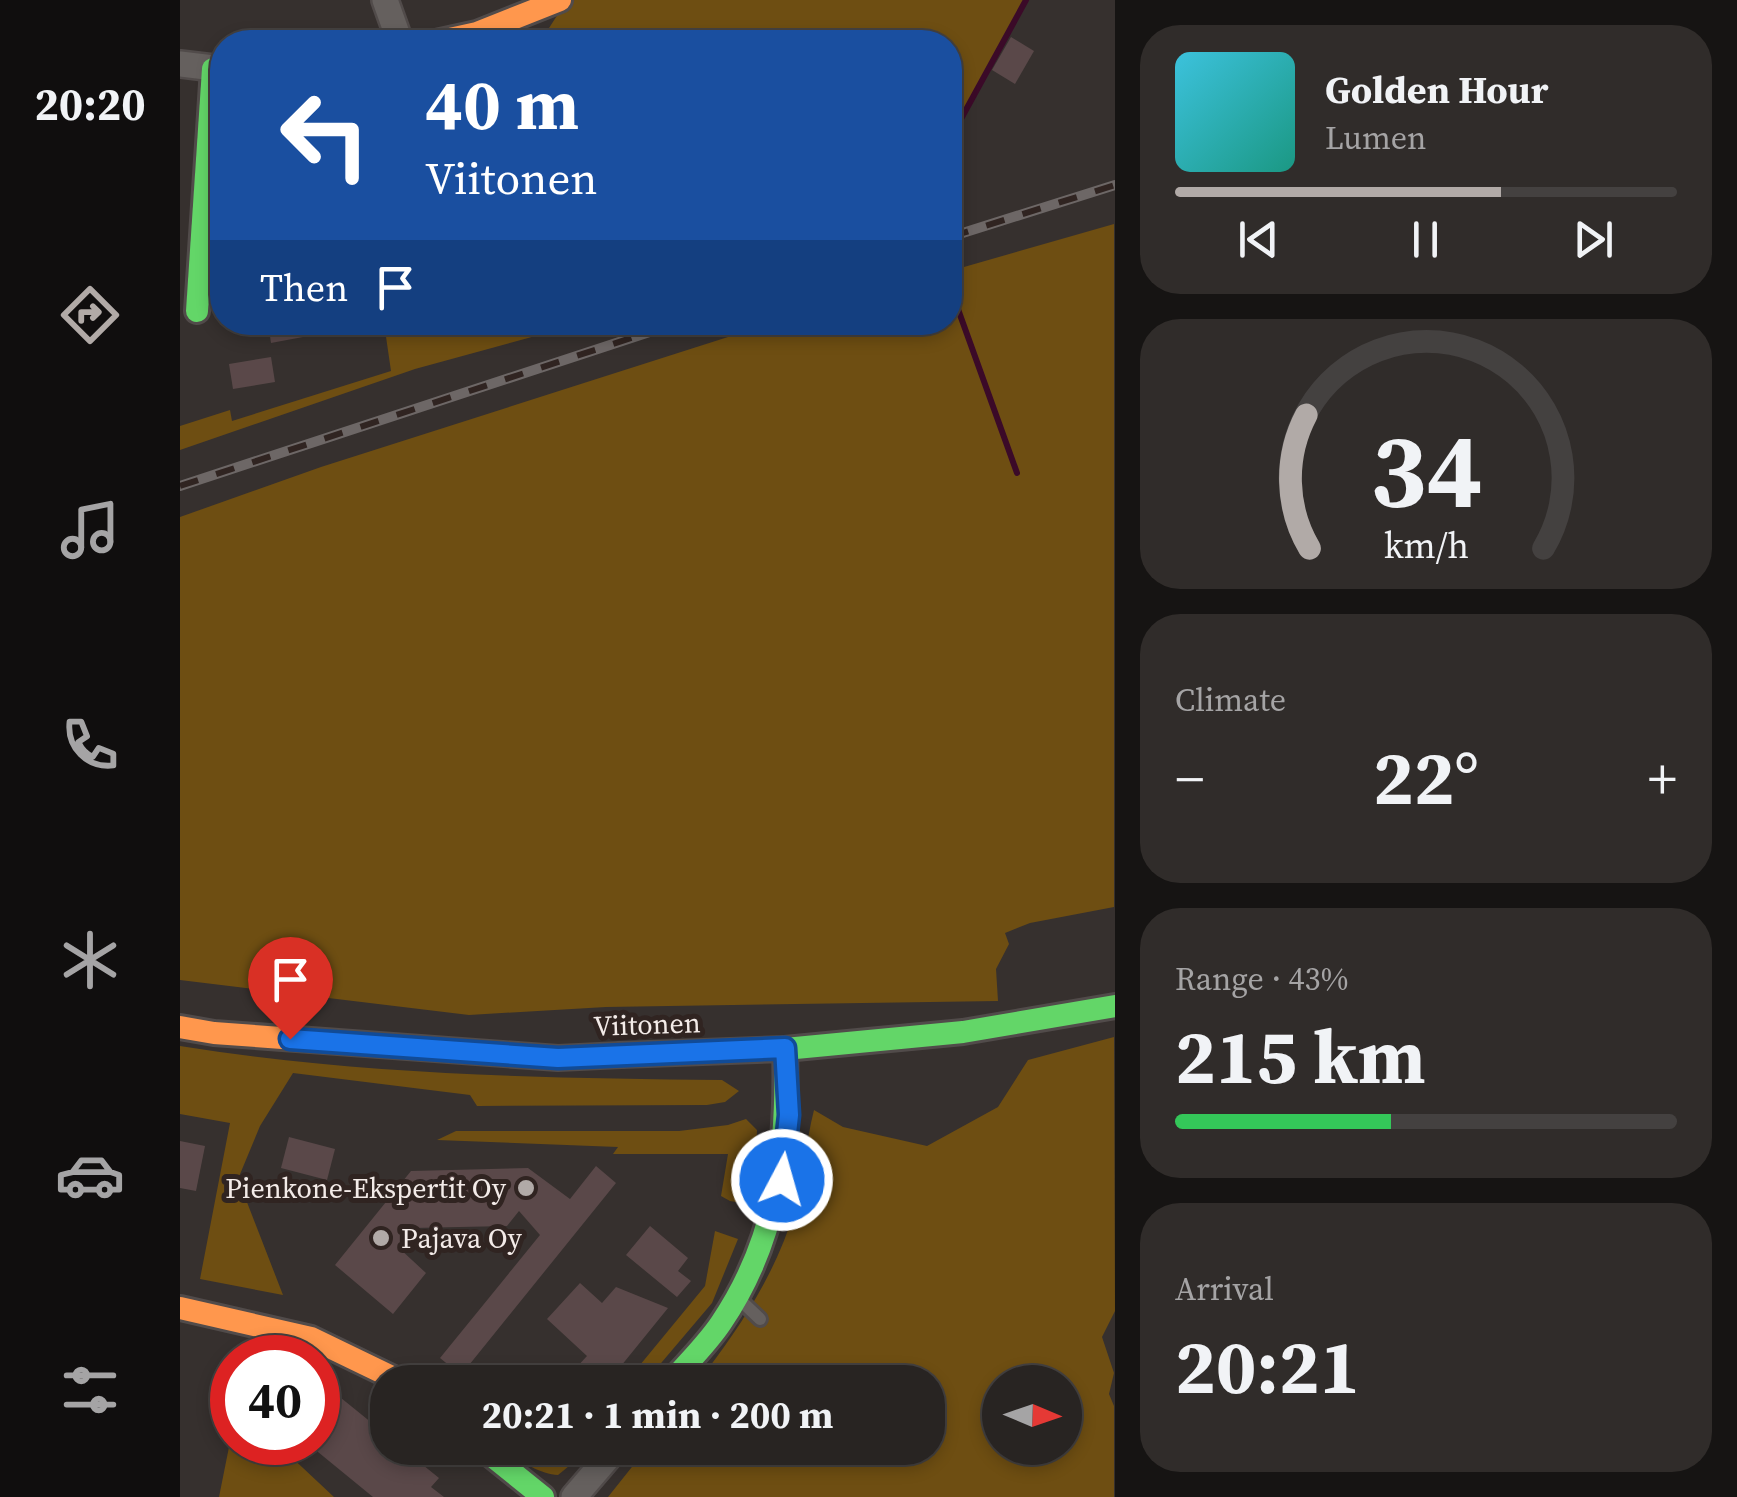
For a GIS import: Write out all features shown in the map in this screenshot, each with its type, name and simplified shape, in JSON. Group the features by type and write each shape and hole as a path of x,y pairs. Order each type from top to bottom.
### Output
{"main road":[{"path":"485,30 560,0"},
{"path":"197,311 210,161"},
{"name":"Viitonen","path":"180,1027 214,1034 558,1058 785,1048 963,1032 1114,1006"},
{"path":"685,1365 720,1323 770,1230 782,1180 789,1115 785,1048"},
{"path":"180,1308 311,1338 370,1365"},
{"path":"503,1465 542,1497"}],"street":[{"path":"385,0 396,30"},
{"path":"180,64 210,68"},
{"path":"574,1497 601,1465"}],"lane":[{"path":"736,1297 760,1318"}],"shaded area":[{"path":"567,0 1026,0 962,117 962,30 548,30"},
{"path":"1114,224 1114,907 1030,923 1005,933 1009,944 996,969 998,1001 606,1007 469,1015 180,980 180,517 321,467 734,335 962,335 962,268"},
{"path":"386,335 539,335 415,369 180,450 180,426 230,410 232,421 391,371"},
{"path":"1114,1037 1115,1311 1102,1337 1114,1373 1109,1394 1114,1406 1114,1497 608,1497 633,1465 945,1465 945,1365 710,1365 742,1321 778,1255 795,1208 814,1110 843,1127 927,1146 998,1107 1028,1060"},
{"path":"180,1046 383,1069 722,1080 739,1091 725,1102 707,1105 477,1106 470,1095 293,1073 260,1126 238,1179 283,1295 200,1279 230,1123 180,1114"},
{"path":"746,1119 757,1130 749,1204 721,1196 728,1154 613,1154 618,1147 437,1140 456,1131 679,1131"},
{"path":"715,1231 738,1239 712,1303 659,1365 640,1365 705,1286"},
{"path":"225,1465 300,1465 334,1497 219,1497"},
{"path":"528,1465 570,1465 558,1475"}],"building":[{"path":"1011,37 1034,51 1015,84 992,70"},
{"path":"270,335 314,335 271,343"},
{"path":"271,357 275,382 233,389 229,364"},
{"path":"289,1137 335,1149 327,1180 281,1168"},
{"path":"180,1141 205,1146 196,1191 180,1188"},
{"name":"Pajava Oy","path":"596,1166 616,1183 469,1365 449,1365 440,1358 540,1235 519,1211 507,1226 413,1228 399,1248 426,1273 393,1314 335,1265 411,1171 528,1168 570,1199"},
{"path":"650,1226 688,1258 678,1271 691,1281 677,1297 626,1255"},
{"path":"580,1283 602,1303 616,1287 668,1308 622,1365 579,1365 587,1356 547,1319"},
{"path":"340,1397 370,1421 370,1465 423,1465 439,1478 431,1487 444,1497 373,1497 334,1465 340,1465"}],"waterway":[{"path":"962,117 1026,0"},
{"path":"962,320 1017,473"}],"railway":[{"path":"962,233 1115,185"},
{"path":"180,486 640,335"}],"traffic: fast":[{"path":"197,311 210,114"},
{"path":"621,1055 785,1049 963,1032 1115,1006"},
{"path":"687,1365 721,1323 740,1291 767,1225 781,1157 785,1049"},
{"path":"503,1465 543,1497"}],"traffic: slow":[{"path":"485,30 560,0"},
{"path":"180,1027 214,1033 558,1058 621,1055"},
{"path":"180,1308 311,1338 370,1367"}],"place":[{"name":"Pienkone-Ekspertit Oy","path":"526,1188"},
{"name":"Pajava Oy","path":"381,1238"}],"route":[{"path":"290,1039 558,1058 785,1048 789,1115 782,1180"}]}
